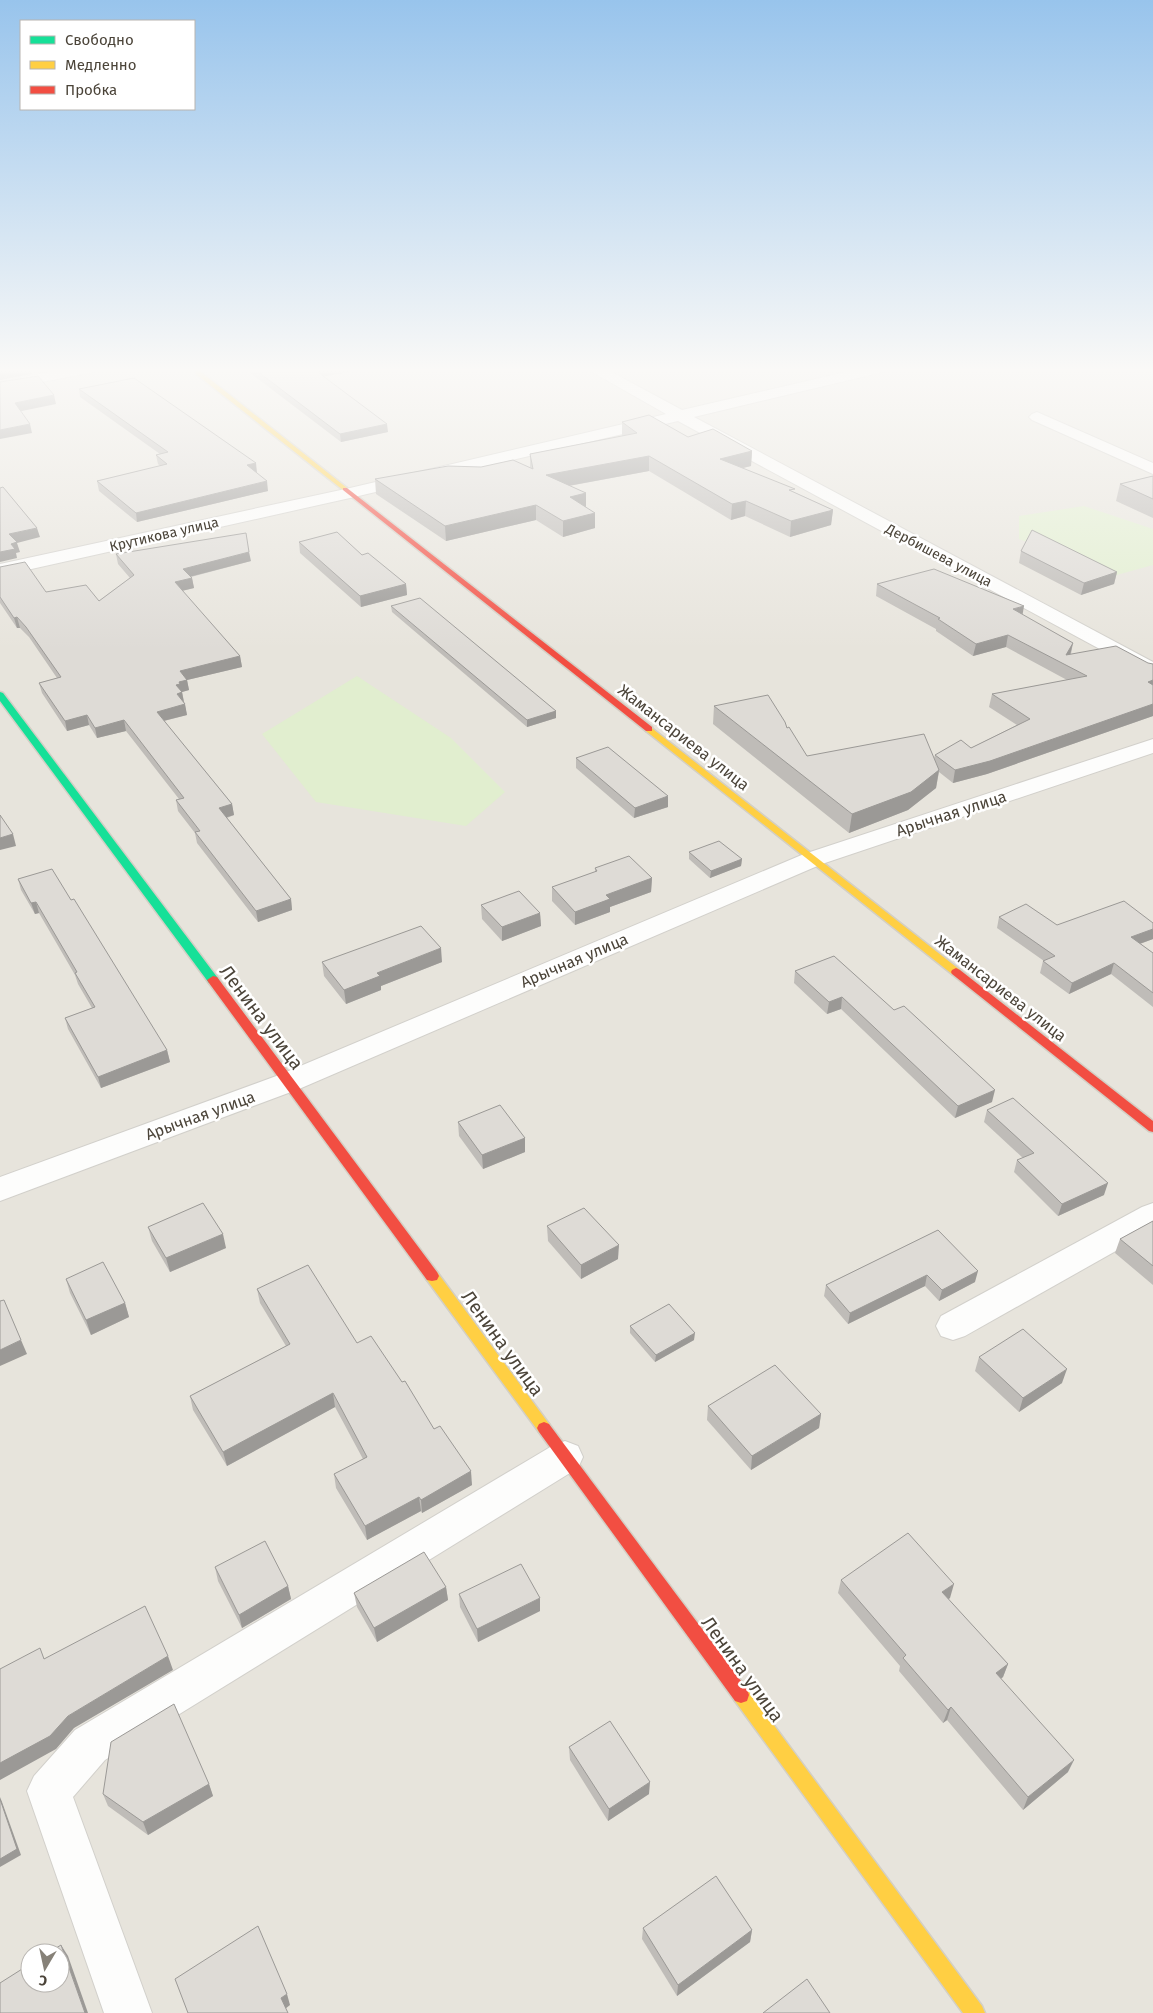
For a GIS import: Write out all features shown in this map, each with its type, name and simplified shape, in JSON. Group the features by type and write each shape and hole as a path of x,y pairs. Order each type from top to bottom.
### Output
{"street":[{"name":"Жамансариева улица","path":"311,462 1153,1128"},
{"name":"Крутикова улица","path":"0,570 483,462"},
{"name":"Дербишева улица","path":"766,462 1153,670"},
{"path":"1137,462 1153,469"},
{"name":"Ленина улица","path":"0,695 289,1082 974,2013"},
{"name":"Арычная улица","path":"0,1189 289,1082 813,859 1153,746"},
{"path":"953,1326 1153,1215"},
{"path":"128,2013 49,1791 90,1745 565,1457"}],"shaded area":[{"path":"0,462 1153,462 1153,2013 0,2013"}],"green space":[{"path":"1084,506 1153,529 1153,565 1113,576 1019,539 1019,516"},
{"path":"357,676 451,738 505,792 466,826 316,802 262,734"}],"building":[{"path":"164,462 254,462 256,463 247,465 267,481 136,513 97,481 167,464"},
{"path":"504,462 517,462 533,469 532,462 617,462 546,475 586,493 570,497 595,513 563,521 536,505 445,526 375,479 448,466 481,467"},
{"path":"659,462 727,462 795,489 789,490 833,510 791,521 746,501 732,504"},
{"path":"1153,476 1153,499 1120,484"},
{"path":"3,487 37,528 9,534 17,542 11,544 15,549 0,552 0,488"},
{"path":"1032,530 1117,572 1084,583 1021,551"},
{"path":"337,532 362,555 368,553 406,584 360,596 299,542"},
{"path":"246,533 249,552 183,569 192,578 175,582 240,656 180,671 187,680 176,685 182,692 177,694 185,704 157,712 232,804 219,808 291,899 256,911 195,832 200,831 176,800 184,798 124,720 95,728 87,715 65,721 39,683 61,677 26,627 17,617 14,618 0,597 0,567 25,562 46,592 86,585 99,601 134,575 116,554"},
{"path":"934,569 1024,606 1013,609 1073,643 1066,655 1116,646 1153,664 1153,680 1148,682 1153,685 1153,704 990,761 955,770 935,755 961,740 971,748 1030,719 992,694 1087,676 1008,635 976,644 938,619 940,618 877,584"},
{"path":"420,598 556,711 527,720 391,606"},
{"path":"768,695 787,728 789,727 807,756 924,734 939,770 911,792 852,814 714,706"},
{"path":"608,747 668,796 635,808 576,758"},
{"path":"0,815 13,834 0,838"},
{"path":"719,841 742,859 711,871 689,852"},
{"path":"629,856 652,878 606,895 610,899 575,912 552,887 597,871 595,868"},
{"path":"52,869 71,900 74,899 167,1050 98,1077 65,1018 95,1007 36,902 31,903 18,879"},
{"path":"519,891 540,913 502,927 481,905"},
{"path":"1124,901 1153,923 1153,929 1131,937 1153,953 1153,993 1114,963 1072,983 1043,961 1055,956 999,917 1026,904 1057,925"},
{"path":"421,926 441,948 377,973 380,976 344,990 322,962"},
{"path":"834,956 894,1010 904,1006 995,1090 958,1106 842,997 829,1002 795,971"},
{"path":"1013,1098 1108,1183 1062,1204 1017,1160 1034,1153 987,1110"},
{"path":"500,1105 525,1138 482,1155 458,1122"},
{"path":"203,1203 223,1234 166,1258 148,1227"},
{"path":"584,1208 619,1245 581,1265 547,1226"},
{"path":"1153,1221 1153,1266 1120,1239"},
{"path":"938,1230 978,1271 942,1290 927,1275 850,1313 826,1285"},
{"path":"103,1262 125,1303 86,1320 66,1279"},
{"path":"308,1265 357,1343 371,1336 402,1382 405,1381 434,1429 440,1426 471,1471 421,1500 419,1497 365,1526 334,1474 367,1457 333,1393 223,1452 190,1396 290,1344 257,1289"},
{"path":"4,1300 21,1340 0,1350 0,1301"},
{"path":"669,1304 695,1333 656,1355 630,1326"},
{"path":"1023,1329 1067,1369 1023,1398 979,1357"},
{"path":"775,1365 821,1414 752,1456 708,1406"},
{"path":"908,1533 954,1584 942,1592 1008,1664 996,1673 1074,1760 1028,1797 951,1707 948,1710 903,1658 906,1655 841,1580"},
{"path":"265,1541 288,1586 239,1615 215,1567"},
{"path":"424,1552 446,1587 374,1628 354,1593"},
{"path":"521,1564 540,1598 477,1629 459,1594"},
{"path":"145,1606 168,1656 68,1716 50,1736 0,1763 0,1669 40,1648 44,1659"},
{"path":"174,1704 209,1784 143,1822 103,1794 111,1742"},
{"path":"610,1721 650,1782 609,1809 569,1747"},
{"path":"0,1799 17,1849 0,1859"},
{"path":"716,1876 752,1930 678,1985 643,1928"},
{"path":"258,1926 287,1994 281,1998 288,2013 188,2013 175,1979"},
{"path":"20,1970 20,1993 70,1993 70,1970 85,2013 0,2013 0,1983"},
{"path":"807,1979 830,2013 763,2013"}],"traffic: fast":[{"path":"0,695 213,980"}],"traffic: slow":[{"path":"311,462 345,489"},
{"path":"649,729 956,972"},
{"path":"432,1276 544,1428"},
{"path":"741,1695 975,2013"}],"traffic: jam":[{"path":"345,489 649,729"},
{"path":"956,972 1153,1128"},
{"path":"213,980 432,1276"},
{"path":"544,1428 741,1695"}]}
